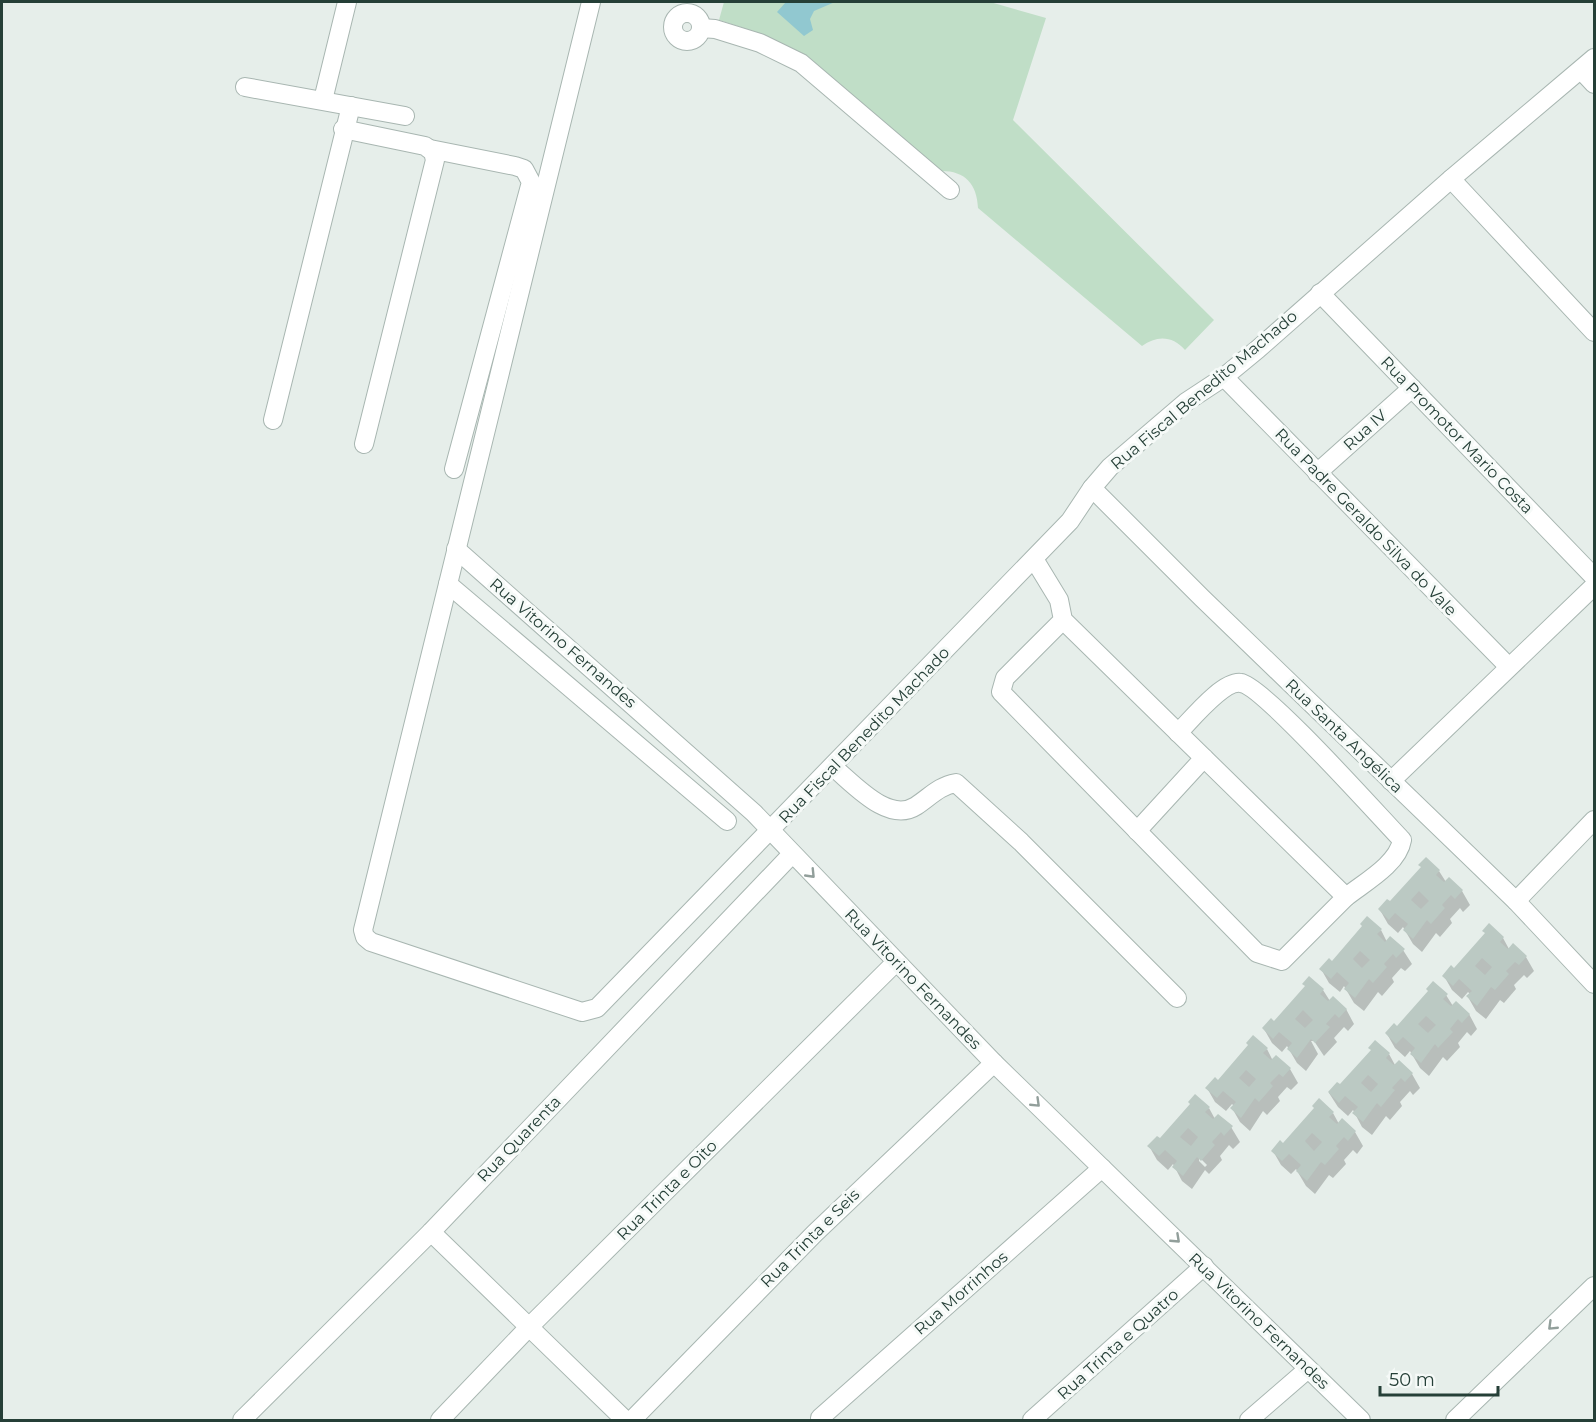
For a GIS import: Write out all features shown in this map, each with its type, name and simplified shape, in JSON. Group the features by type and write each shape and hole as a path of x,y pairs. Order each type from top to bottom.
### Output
{"street":[{"path":"323,100 347,2"},
{"path":"591,2 447,584 727,821"},
{"path":"701,28 716,29 760,43 801,63 950,190"},
{"path":"1588,64 1594,84"},
{"name":"Rua Fiscal Benedito Machado","path":"447,584 363,930 365,937 370,942 582,1012 590,1012 597,1008 771,832 1034,559 1070,521 1092,488 1110,467 1181,396 1199,382 1224,377 1451,178 1588,64"},
{"path":"245,87 405,116"},
{"path":"273,420 351,106"},
{"path":"344,129 515,166 524,169 531,182 454,469"},
{"path":"364,444 435,160 430,149"},
{"path":"1451,178 1594,332"},
{"name":"Rua Promotor Mario Costa","path":"1320,293 1594,577"},
{"name":"Rua Padre Geraldo Silva do Vale","path":"1224,377 1508,666"},
{"name":"Rua IV","path":"1317,473 1412,388"},
{"name":"Rua Santa Angélica","path":"1092,488 1516,902 1594,984"},
{"name":"Rua Vitorino Fernandes","path":"456,549 703,766 771,832 994,1063 1361,1420"},
{"path":"1034,559 1059,600 1063,620 1346,897"},
{"path":"1391,781 1508,666 1594,586"},
{"path":"1063,620 1005,678 1001,692 1257,953 1269,959 1282,961 1346,897 1390,862 1400,848 1401,840 1287,720 1256,690 1242,683 1227,685 1178,733"},
{"path":"1137,831 1204,758"},
{"path":"833,767 874,801 897,811 914,807 942,786 956,783 1021,842 1177,998"},
{"path":"1516,902 1594,820"},
{"name":"Rua Quarenta","path":"242,1420 431,1232 792,854"},
{"name":"Rua Trinta e Oito","path":"440,1420 529,1327 896,963"},
{"name":"Rua Trinta e Seis","path":"632,1420 814,1233 994,1063"},
{"name":"Rua Morrinhos","path":"820,1418 1102,1168"},
{"path":"431,1232 626,1420"},
{"name":"Rua Trinta e Quatro","path":"1032,1420 1204,1266"},
{"path":"1455,1420 1594,1286"},
{"path":"1249,1420 1308,1369"}],"green space":[{"path":"724,2 990,2 1046,18 1013,120 1214,320 1185,350 1175,342 1165,339 1153,340 1142,346 978,208 975,192 968,180 956,173 939,171 806,55 762,34 719,20"}],"water":[{"path":"786,2 835,2 814,11 810,19 813,30 804,36 777,12"}],"building":[{"path":"1426,857 1440,870 1436,875 1444,882 1449,877 1463,890 1455,899 1451,895 1442,905 1445,908 1431,924 1427,920 1413,939 1403,930 1408,924 1395,913 1389,920 1378,909 1387,899 1390,901 1421,867 1418,865","holes":["1419,891 1429,901 1421,909 1411,900"]},
{"path":"1367,916 1382,929 1377,934 1385,942 1390,936 1405,949 1396,958 1393,954 1384,964 1387,967 1373,983 1369,979 1355,998 1344,989 1349,983 1337,972 1331,979 1319,969 1329,958 1332,961 1362,926 1360,924","holes":["1360,951 1370,960 1362,968 1353,959"]},
{"path":"1489,923 1504,937 1500,942 1508,949 1513,943 1527,956 1519,965 1515,962 1506,971 1509,974 1495,990 1491,987 1477,1006 1466,996 1472,991 1459,979 1453,986 1442,976 1451,965 1454,968 1485,933 1482,931","holes":["1482,958 1492,967 1485,975 1475,966"]},
{"path":"1309,976 1324,989 1320,994 1328,1001 1333,996 1347,1009 1339,1018 1335,1014 1326,1024 1330,1027 1315,1043 1311,1039 1297,1058 1287,1049 1292,1043 1279,1032 1273,1039 1262,1028 1271,1018 1274,1021 1305,986 1302,984","holes":["1303,1010 1313,1020 1305,1028 1295,1019"]},
{"path":"1433,981 1448,994 1443,999 1451,1006 1456,1001 1470,1014 1462,1023 1458,1019 1450,1029 1453,1032 1438,1048 1435,1044 1421,1063 1410,1054 1415,1048 1403,1037 1396,1044 1385,1033 1394,1023 1397,1026 1428,991 1426,989","holes":["1426,1016 1436,1025 1428,1033 1418,1024"]},
{"path":"1253,1035 1268,1048 1263,1053 1271,1060 1276,1055 1291,1068 1283,1077 1279,1074 1270,1083 1273,1086 1259,1102 1255,1098 1241,1118 1230,1108 1236,1102 1223,1091 1217,1098 1205,1088 1215,1077 1218,1080 1248,1045 1246,1043","holes":["1246,1070 1256,1079 1249,1087 1239,1078"]},
{"path":"1375,1040 1390,1053 1386,1058 1394,1065 1399,1060 1413,1073 1405,1082 1401,1078 1392,1088 1395,1090 1381,1107 1377,1103 1363,1122 1352,1113 1358,1107 1345,1096 1339,1103 1328,1092 1337,1082 1340,1084 1371,1050 1368,1048","holes":["1368,1075 1378,1084 1371,1092 1361,1083"]},
{"path":"1195,1094 1210,1107 1205,1112 1213,1119 1218,1114 1233,1126 1224,1136 1221,1132 1212,1142 1215,1145 1201,1161 1197,1157 1183,1176 1172,1167 1177,1161 1165,1150 1159,1156 1147,1146 1157,1136 1160,1138 1190,1104 1188,1102","holes":["1188,1128 1198,1137 1191,1146 1180,1137"]},
{"path":"1319,1098 1334,1112 1329,1117 1337,1124 1342,1118 1356,1131 1348,1141 1344,1137 1336,1146 1339,1149 1325,1165 1321,1162 1307,1181 1296,1171 1301,1165 1289,1154 1282,1161 1271,1151 1280,1140 1283,1143 1314,1108 1312,1106","holes":["1312,1133 1322,1142 1314,1151 1305,1141"]}]}
